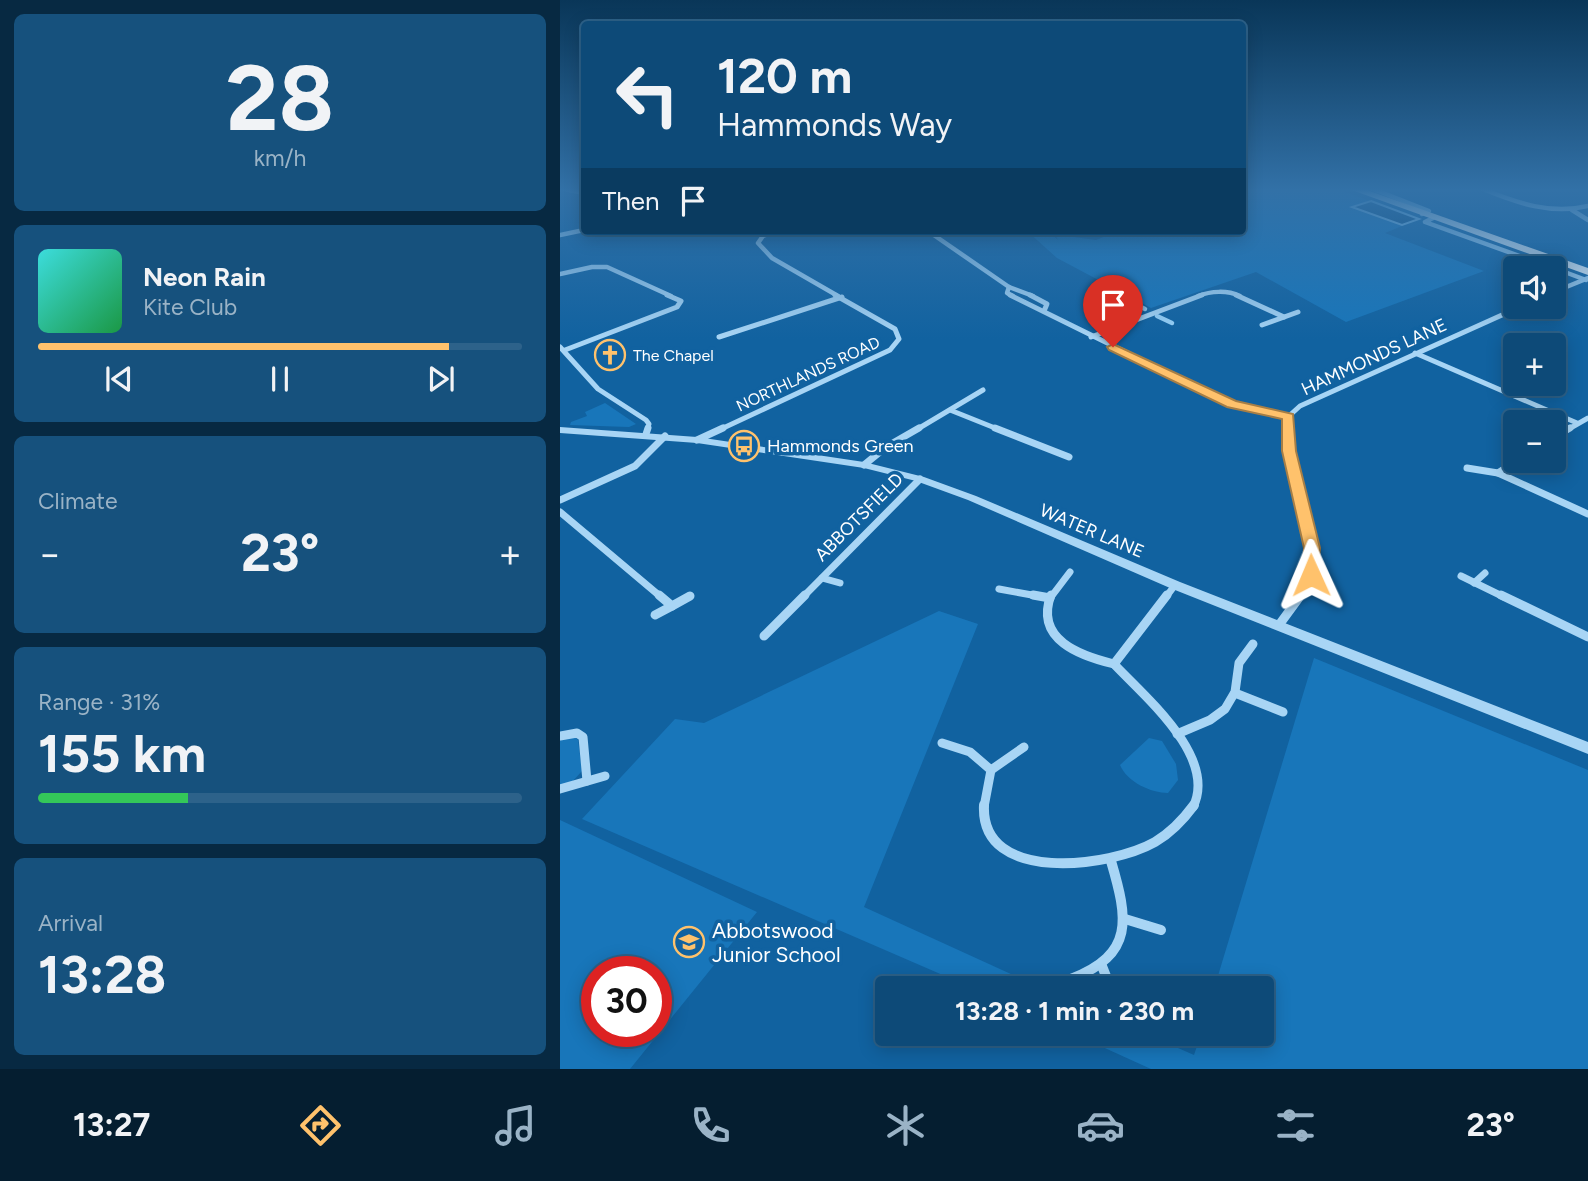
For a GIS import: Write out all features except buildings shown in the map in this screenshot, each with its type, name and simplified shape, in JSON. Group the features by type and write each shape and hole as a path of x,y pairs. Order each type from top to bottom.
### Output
{"main road":[{"path":"1488,239 1587,277"}],"street":[{"name":"NORTHLANDS ROAD","path":"697,440 890,350 897,344 900,334 895,329 772,258 758,243 761,239"},
{"path":"939,239 1009,287 1024,290 1047,304 1044,311"},
{"path":"1472,239 1520,256"},
{"path":"560,274 592,267 607,267 681,301 668,312 562,348 585,378 646,420 649,424 646,434"},
{"path":"1566,271 1587,277"},
{"path":"1566,287 1587,277"},
{"path":"1009,287 1007,293 1034,310 1044,311 1091,337 1231,404 1289,416"},
{"path":"1091,337 1209,292 1233,293 1284,317"},
{"path":"719,337 842,297"},
{"path":"1262,325 1298,312"},
{"name":"HAMMONDS LANE","path":"1279,625 1305,588 1313,562 1309,531 1289,451 1289,416 1300,406 1503,314"},
{"path":"1415,353 1577,422"},
{"path":"864,465 886,447 983,390"},
{"path":"950,410 1069,457"},
{"path":"1566,429 1588,418"},
{"name":"WATER LANE","path":"560,430 646,434 697,440 864,465 919,479 972,498 1175,585 1588,748"},
{"path":"560,500 635,466 665,436"},
{"path":"1467,468 1498,472 1588,514"},
{"path":"1498,472 1503,469"},
{"name":"ABBOTSFIELD","path":"764,636 919,479"},
{"path":"560,512 672,606"},
{"path":"1024,747 991,770 983,809 986,825 996,841 1027,860 1046,863 1111,861 1153,843 1170,832 1185,819 1195,804 1197,786 1194,766 1177,734 1114,664 1065,648 1055,636 1050,625 1049,598 1070,572"},
{"path":"1474,583 1485,573"},
{"path":"1461,576 1588,637"},
{"name":"ABBOTSFIELD","path":"822,578 840,583"},
{"path":"1114,664 1175,585"},
{"path":"999,589 1049,598"},
{"path":"655,615 690,596"},
{"path":"1177,734 1212,719 1226,707 1234,693 1236,668 1241,657 1253,645"},
{"path":"1234,693 1283,712"},
{"path":"560,736 577,733 583,737 587,781"},
{"path":"942,743 971,753 985,762 991,770"},
{"path":"560,789 605,776"},
{"path":"1080,976 1102,965 1121,937 1125,919 1122,894 1111,861"},
{"path":"1125,919 1161,930"},
{"path":"1102,965 1106,976"}],"shaded area":[{"path":"1036,239 1400,239 1484,271 1346,322 1256,272 1151,308 1057,258"},
{"path":"605,403 636,424 629,427 570,425 571,422 587,416 585,412"},
{"path":"939,611 978,624 864,907 1015,976 945,976 582,819 675,719 704,723"},
{"path":"1314,658 1588,770 1588,1069 1151,1069 1100,1046 1173,1046 1194,1055 1197,1046 1274,1046 1274,976 1218,976"},
{"path":"575,737 578,740 582,771 572,782 560,785 560,740"},
{"path":"1149,738 1162,741 1176,764 1178,780 1168,793 1140,785 1128,777 1120,765"},
{"path":"560,820 757,912 672,1017 672,956 581,956 581,1047 648,1047 630,1069 560,1069"}],"waterway":[{"path":"1104,288 1120,296"},
{"path":"1117,295 1145,309"},
{"path":"1157,316 1172,323"}],"place":[{"name":"The Chapel","path":"610,355"},
{"name":"Hammonds Green","path":"744,446"},
{"name":"Abbotswood Junior School","path":"689,942"}],"route":[{"path":"1113,347 1231,404 1289,416 1289,451 1309,531 1313,562 1311,575"}]}
